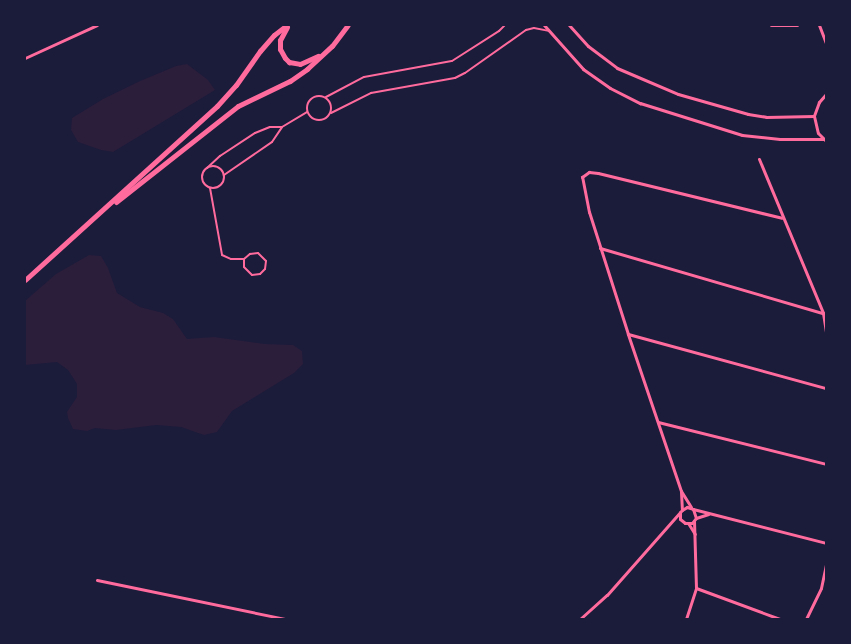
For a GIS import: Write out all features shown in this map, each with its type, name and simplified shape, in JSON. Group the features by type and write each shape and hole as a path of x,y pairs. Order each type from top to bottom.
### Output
{"main road":[{"path":"288,25 282,35 280,45 282,54 290,62 300,64 307,62 332,46"},
{"path":"100,214 134,180 217,106 236,86 260,51 274,35 288,25"},
{"path":"25,280 100,214 238,106 290,81 332,46 348,25"}],"street":[{"path":"25,58 97,25"},
{"path":"544,25 583,69 610,88 640,103 742,135 780,139 825,140"},
{"path":"569,25 588,46 612,64 650,84 694,100 748,114 766,117 814,116"},
{"path":"771,25 797,25"},
{"path":"819,25 826,42"},
{"path":"825,140 818,133 814,116 818,102 826,94"},
{"path":"759,159 782,218 825,314 826,332"},
{"path":"686,619 696,588 695,519 692,508 681,491 628,334 600,248 582,177 589,172 782,218"},
{"path":"600,248 825,314"},
{"path":"628,334 826,388"},
{"path":"658,422 826,464"},
{"path":"680,519 681,491"},
{"path":"580,619 608,595 681,511 692,508 709,514 826,543"},
{"path":"688,524 695,519 709,514"},
{"path":"680,519 688,524 695,534"},
{"path":"668,525 680,519"},
{"path":"806,619 821,588 826,564"},
{"path":"97,580 286,619"},
{"path":"696,588 780,619"}],"lane":[{"path":"505,25 499,31 452,61 364,77 326,97 313,97 308,104 308,112 316,120 325,119 331,113 371,93 455,78 526,30 534,28 549,31"},
{"path":"326,97 332,106 331,113"},
{"path":"244,259 245,271 252,275 260,274 265,268 266,261 261,254 254,252 244,259 231,259 222,255 210,188 202,179 207,168 220,156 255,133 270,128 282,127 308,112"},
{"path":"210,188 215,188 222,184 224,175 272,142 282,127"},
{"path":"207,168 215,166 224,175"}],"shaded area":[{"path":"187,64 208,80 215,90 113,152 78,142 71,130 72,118 103,99 140,81 176,66"},
{"path":"89,255 101,256 108,268 117,293 140,307 163,313 173,319 187,339 214,337 265,344 293,345 302,351 303,364 294,373 232,411 217,432 204,435 181,427 156,425 116,430 95,428 87,431 73,429 67,412 77,397 77,384 68,370 57,362 25,365 25,301 56,274"}]}
